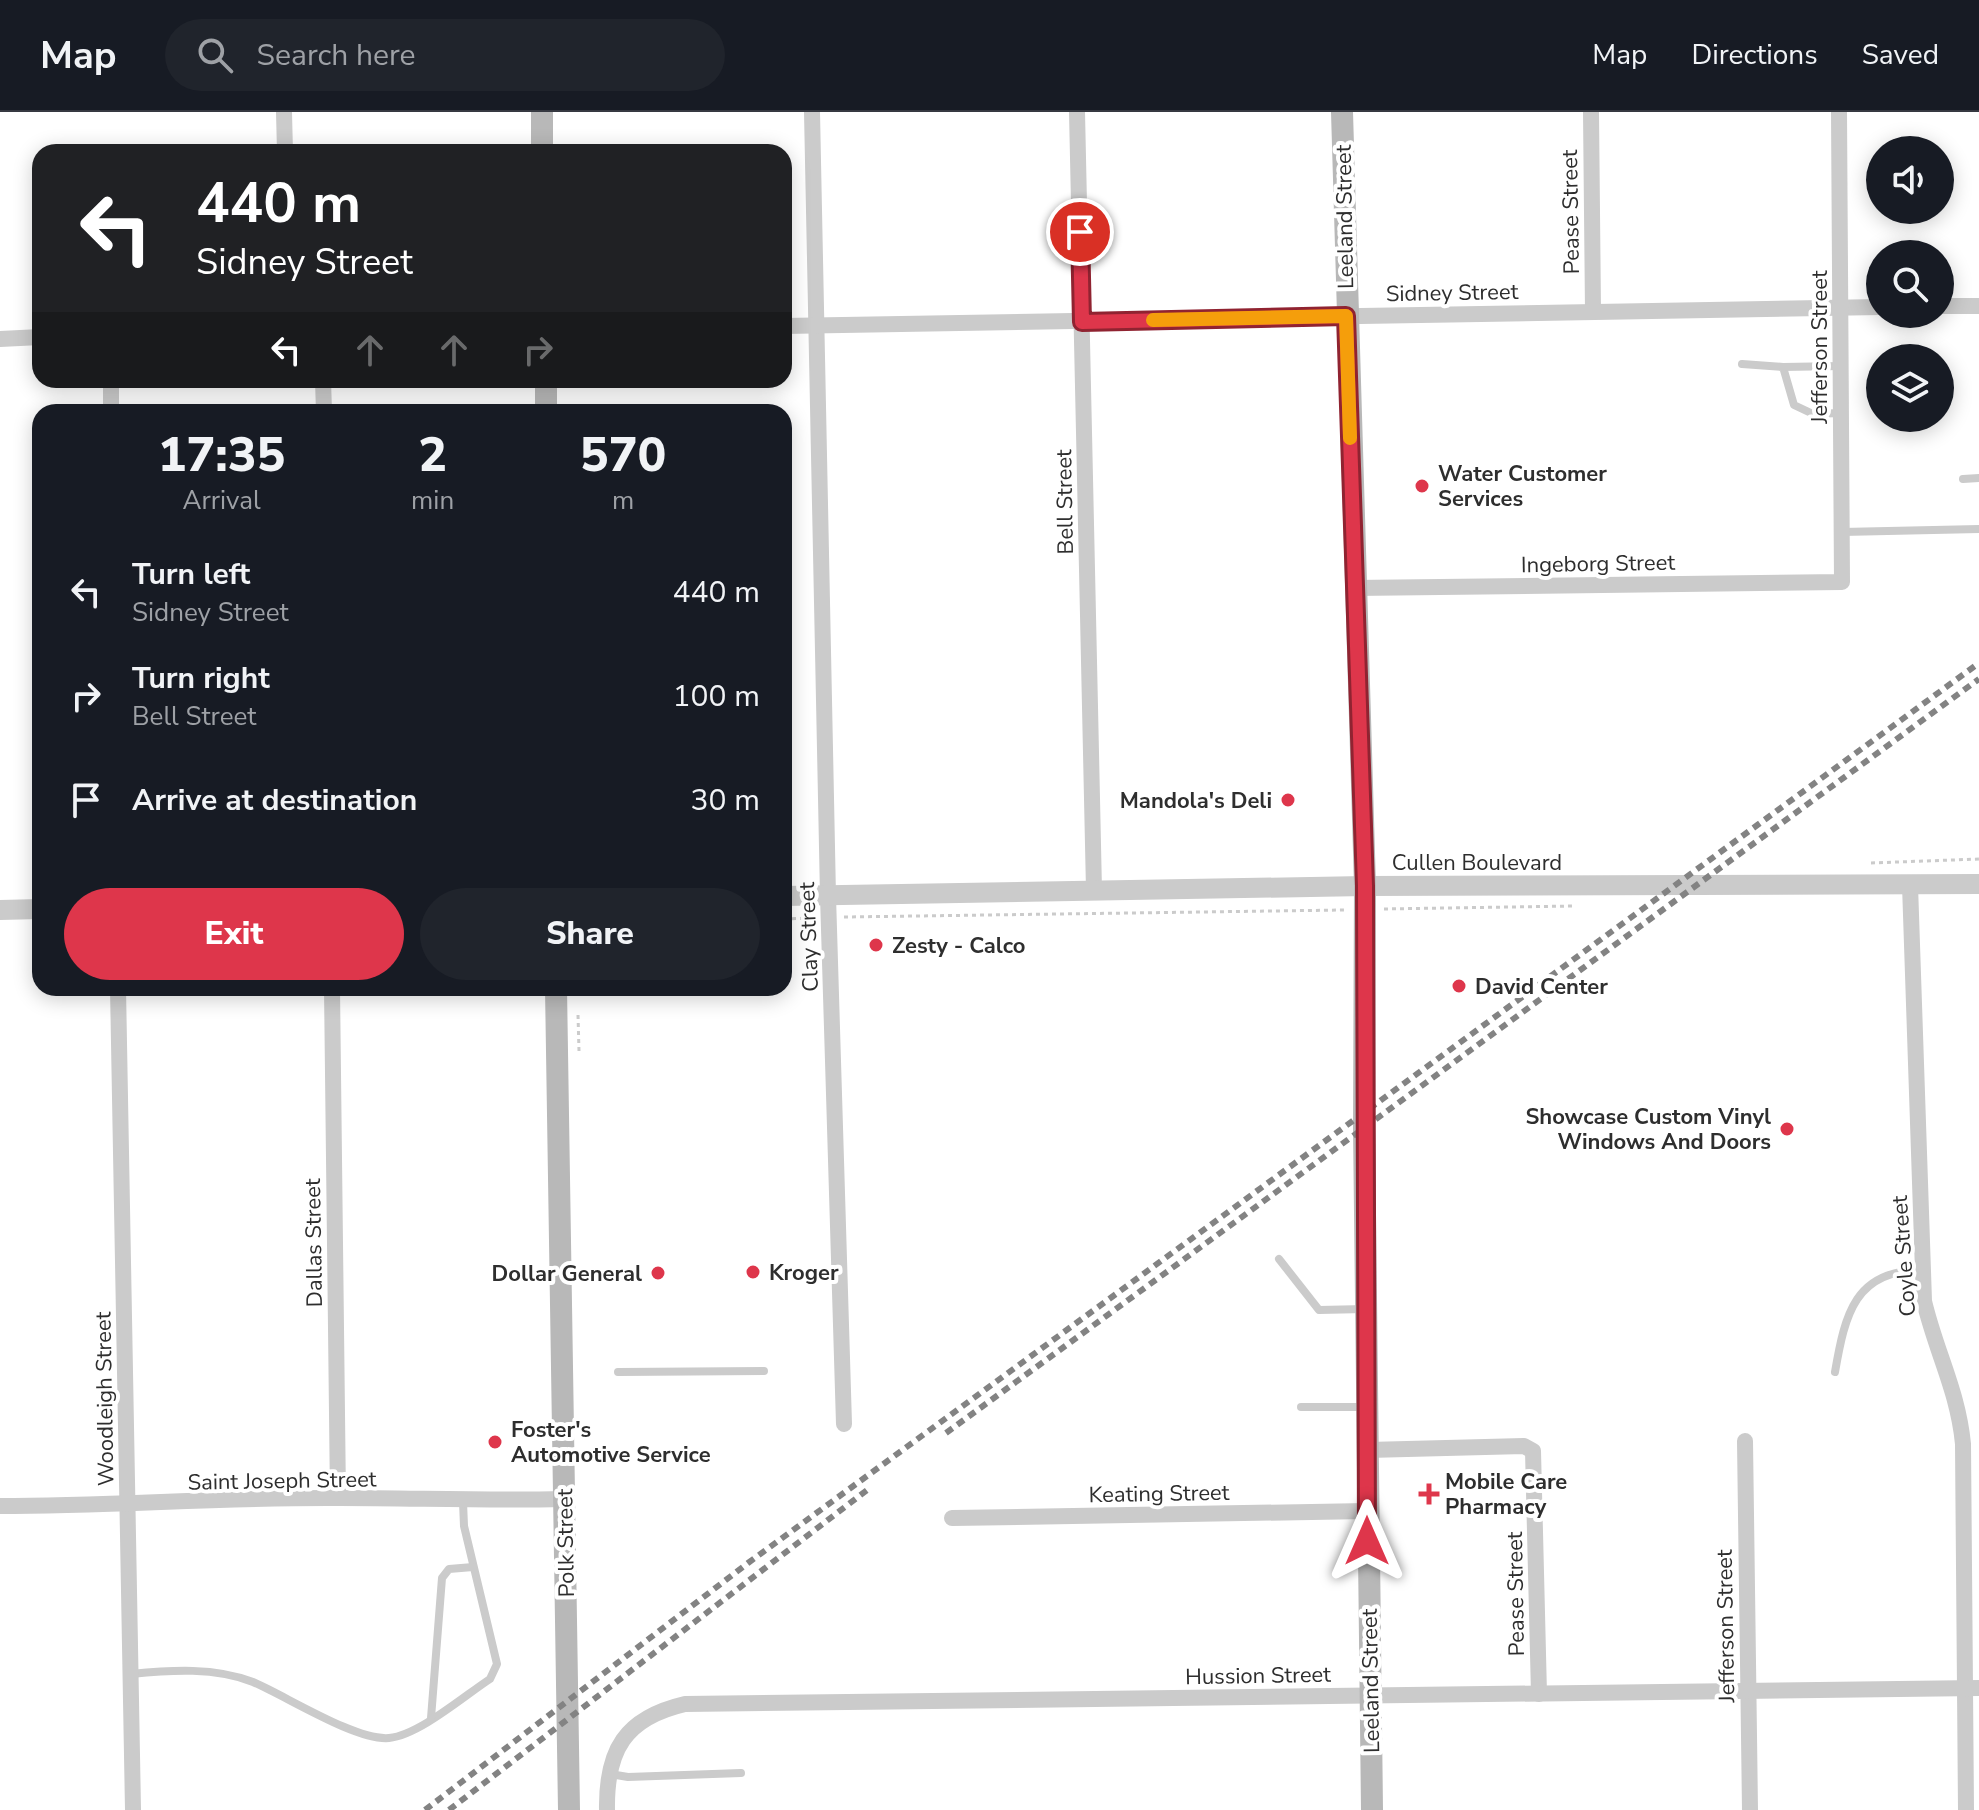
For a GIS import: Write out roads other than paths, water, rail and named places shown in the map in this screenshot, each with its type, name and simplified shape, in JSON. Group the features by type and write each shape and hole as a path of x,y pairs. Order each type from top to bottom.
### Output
{"main road":[{"path":"542,112 542,144"},
{"name":"Leeland Street","path":"1342,112 1365,886 1367,1511 1372,1810"},
{"name":"Polk Street","path":"556,996 569,1810"}],"street":[{"path":"284,112 285,144"},
{"name":"Clay Street","path":"812,112 828,896 844,1424"},
{"name":"Bell Street","path":"1077,112 1094,890"},
{"name":"Pease Street","path":"1591,112 1593,311"},
{"name":"Jefferson Street","path":"1839,112 1842,582"},
{"path":"1954,306 1979,306"},
{"name":"Sidney Street","path":"792,326 1866,307"},
{"path":"0,339 32,337"},
{"name":"Ingeborg Street","path":"1354,588 1842,582"},
{"name":"Cullen Boulevard","path":"792,896 1365,886 1979,884"},
{"name":"Coyle Street","path":"1910,885 1924,1301 1933,1337 1959,1406 1963,1444 1971,1688 1966,1810"},
{"path":"0,910 32,909"},
{"name":"Woodleigh Street","path":"118,996 133,1810"},
{"name":"Dallas Street","path":"332,996 338,1498"},
{"name":"Jefferson Street","path":"1745,1441 1750,1810"},
{"name":"Pease Street","path":"1368,1450 1524,1446 1533,1451 1539,1694"},
{"name":"Saint Joseph Street","path":"0,1506 127,1506 338,1498 463,1502 564,1499"},
{"name":"Keating Street","path":"952,1518 1367,1511"},
{"name":"Hussion Street","path":"607,1810 612,1756 632,1727 658,1710 685,1704 1971,1688"}],"lane":[{"path":"1742,364 1841,366"},
{"path":"1783,367 1794,405 1813,414 1841,413"},
{"path":"1963,479 1979,478"},
{"path":"1842,532 1979,529"},
{"path":"1279,1259 1319,1310 1366,1309"},
{"path":"1835,1372 1842,1332 1856,1300 1871,1282 1896,1270 1922,1270"},
{"path":"618,1372 764,1371"},
{"path":"1301,1407 1367,1407"},
{"path":"131,1674 177,1669 251,1681 375,1738 406,1734 490,1679 497,1664 473,1567 463,1502"},
{"path":"431,1718 442,1578 449,1569 473,1567"},
{"path":"609,1774 628,1777 741,1773"}],"railway":[{"path":"425,1810 748,1563 1979,663"},
{"path":"946,1433 1979,679"},
{"path":"449,1810 871,1487"}],"place":[{"name":"Water Customer Services","path":"1422,486"},
{"name":"Mandola's Deli","path":"1288,800"},
{"name":"Zesty - Calco","path":"876,945"},
{"name":"David Center","path":"1459,986"},
{"name":"Showcase Custom Vinyl Windows And Doors","path":"1787,1129"},
{"name":"Kroger","path":"753,1272"},
{"name":"Dollar General","path":"658,1273"},
{"name":"Foster's Automotive Service","path":"495,1442"},
{"name":"Mobile Care Pharmacy","path":"1429,1494"}]}
